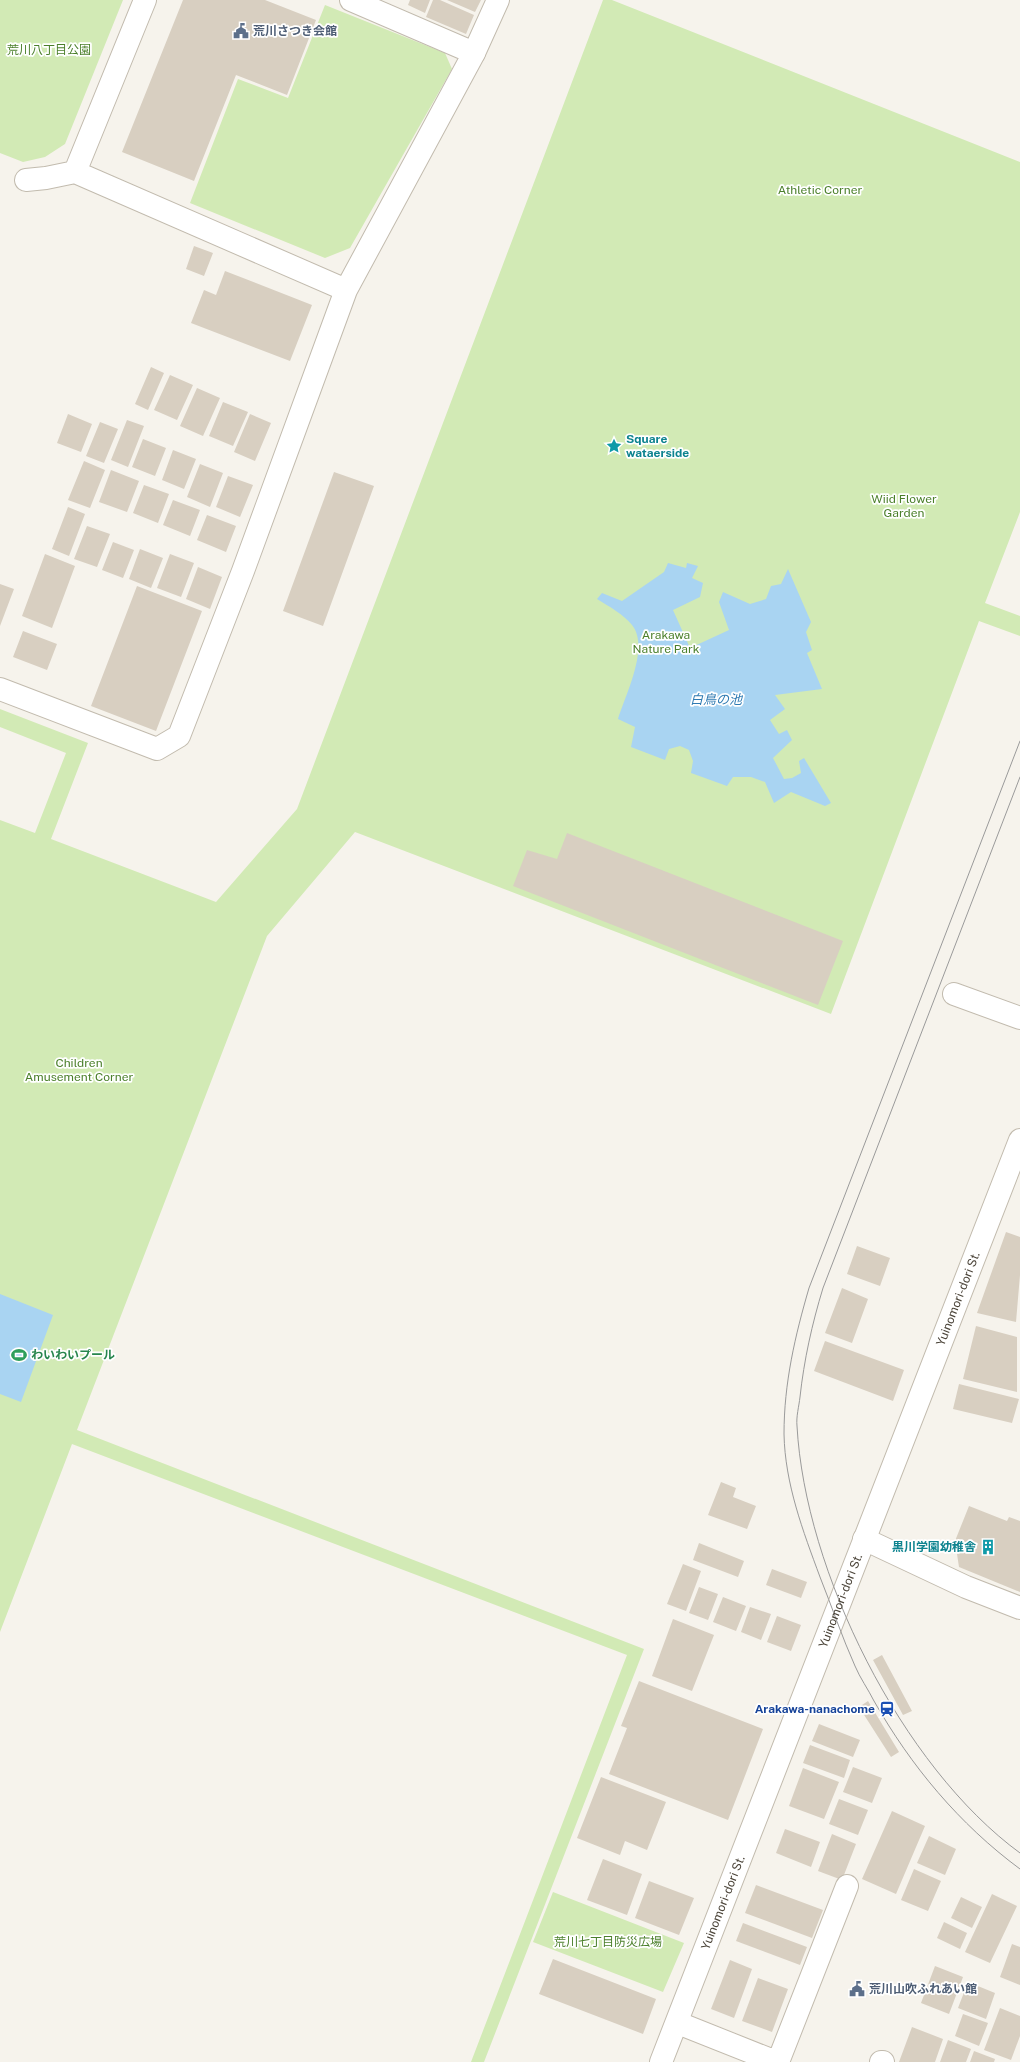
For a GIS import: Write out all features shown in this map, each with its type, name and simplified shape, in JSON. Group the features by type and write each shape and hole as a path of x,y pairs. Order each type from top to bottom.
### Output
{"street":[{"path":"75,172 145,0"},
{"path":"351,0 474,53"},
{"path":"0,689 158,749 179,736 246,564 346,290 474,53 498,0"},
{"path":"26,180 46,178 75,172 346,290"},
{"path":"954,994 1020,1018"},
{"name":"Yuinomori-dori St.","path":"661,2062 678,2022 1020,1140"},
{"path":"864,1539 966,1587 1020,1608"},
{"path":"678,2022 777,2062 847,1886"}],"green space":[{"name":"荒川八丁目公園","path":"0,0 123,0 65,144 45,157 23,162 0,153"},
{"name":"Arakawa Nature Park","path":"603,0 612,0 1020,162 1020,512 985,603 1020,616 1020,636 979,621 831,1014 355,832 267,936 77,1430 644,1649 484,2062 471,2062 627,1655 72,1444 0,1632 0,820 35,833 66,753 0,727 0,709 88,743 51,839 216,902 297,809"},
{"path":"325,5 445,53 452,69 350,248 325,258 190,203 238,79 288,98"},
{"name":"荒川七丁目防災広場","path":"553,1892 684,1943 663,1992 533,1942"}],"water":[{"name":"白鳥の池","path":"668,563 686,568 687,563 698,566 692,578 703,583 700,597 673,610 690,648 729,630 719,602 723,592 750,604 766,599 771,586 781,584 788,569 811,622 806,632 812,650 807,653 822,689 775,695 785,709 770,720 779,734 787,730 792,740 773,758 784,779 792,778 801,773 799,761 804,758 831,803 825,806 791,792 774,803 765,782 751,777 733,777 727,786 691,773 693,761 689,750 680,746 669,749 665,760 631,747 635,727 618,719 634,672 638,646 637,634 625,617 597,599 602,593 622,601 664,572"},
{"name":"わいわいプール","path":"0,1294 53,1315 21,1402 0,1394"}],"building":[{"path":"183,0 265,0 316,20 287,95 236,75 194,181 122,152"},
{"path":"410,0 430,0 425,13 408,5"},
{"path":"433,0 440,0 474,15 466,34 426,17"},
{"path":"447,0 481,0 475,12"},
{"path":"194,246 213,253 204,276 186,269"},
{"path":"225,271 312,305 290,361 191,323 204,290 216,295"},
{"path":"151,367 164,373 148,410 135,404"},
{"path":"170,375 193,385 177,420 154,410"},
{"path":"197,388 220,398 203,436 180,426"},
{"path":"223,402 248,412 233,446 209,436"},
{"path":"68,414 92,424 81,452 57,443"},
{"path":"250,414 271,423 255,461 234,452"},
{"path":"127,420 144,426 128,467 111,460"},
{"path":"100,422 118,429 104,463 86,456"},
{"path":"143,439 166,448 155,476 132,467"},
{"path":"173,450 196,459 184,489 162,480"},
{"path":"84,461 105,470 90,508 68,500"},
{"path":"200,464 223,473 210,507 187,497"},
{"path":"111,470 139,481 127,512 99,502"},
{"path":"334,472 374,486 323,626 283,611"},
{"path":"228,476 253,485 240,517 216,507"},
{"path":"144,485 169,494 158,523 133,513"},
{"path":"173,500 200,510 190,536 163,525"},
{"path":"68,507 85,514 69,556 52,549"},
{"path":"207,515 236,526 226,552 197,540"},
{"path":"87,526 110,534 97,567 74,559"},
{"path":"113,542 134,550 123,578 102,570"},
{"path":"140,549 163,558 151,588 129,579"},
{"path":"45,554 75,566 52,628 22,616"},
{"path":"170,554 194,563 181,597 157,588"},
{"path":"198,567 222,577 210,609 186,599"},
{"path":"0,584 14,589 0,626"},
{"path":"137,586 202,611 156,731 91,706"},
{"path":"23,631 57,644 47,670 13,657"},
{"path":"567,833 843,941 818,1005 513,886 527,850 557,859"},
{"path":"1006,1232 1020,1237 1020,1275 1016,1322 977,1313"},
{"path":"857,1246 890,1258 880,1286 847,1274"},
{"path":"842,1288 868,1299 852,1343 825,1333"},
{"path":"976,1326 1017,1337 1017,1392 963,1379"},
{"path":"825,1341 904,1370 893,1401 814,1371"},
{"path":"959,1384 1019,1399 1012,1423 953,1409"},
{"path":"721,1482 736,1488 733,1497 756,1506 747,1529 708,1515"},
{"name":"黒川学園幼稚舎","path":"969,1506 1007,1521 1009,1517 1020,1521 1020,1592 959,1567 955,1541"},
{"path":"699,1543 744,1561 738,1577 693,1560"},
{"path":"683,1564 701,1571 686,1611 667,1604"},
{"path":"772,1569 807,1582 801,1598 766,1585"},
{"path":"699,1587 718,1594 708,1620 689,1613"},
{"path":"723,1597 746,1606 736,1631 713,1622"},
{"path":"750,1607 771,1614 761,1640 741,1632"},
{"path":"777,1616 801,1625 791,1651 767,1642"},
{"path":"673,1619 714,1635 692,1691 652,1676"},
{"path":"882,1655 912,1711 903,1715 873,1660"},
{"path":"639,1681 763,1729 728,1820 609,1774 627,1728 621,1726"},
{"path":"868,1701 899,1752 891,1757 859,1707"},
{"path":"819,1724 860,1740 853,1757 812,1741"},
{"path":"810,1745 850,1760 844,1778 803,1763"},
{"path":"853,1767 882,1778 872,1803 843,1792"},
{"path":"803,1768 839,1782 824,1819 789,1806"},
{"path":"601,1777 666,1802 647,1850 625,1841 620,1855 577,1838"},
{"path":"839,1799 868,1810 858,1835 829,1824"},
{"path":"892,1811 925,1826 896,1894 862,1879"},
{"path":"785,1829 820,1842 811,1867 776,1853"},
{"path":"832,1834 856,1844 842,1880 818,1871"},
{"path":"929,1836 956,1849 945,1875 917,1863"},
{"path":"603,1859 642,1874 627,1915 587,1900"},
{"path":"914,1869 941,1881 928,1911 901,1900"},
{"path":"649,1881 694,1898 679,1935 635,1918"},
{"path":"756,1885 823,1910 812,1938 745,1913"},
{"path":"992,1894 1017,1906 990,1963 965,1952"},
{"path":"961,1897 982,1907 972,1928 951,1918"},
{"path":"944,1922 967,1933 960,1949 937,1938"},
{"path":"743,1923 807,1947 800,1965 736,1941"},
{"path":"1012,1944 1020,1947 1020,1985 1000,1977"},
{"path":"553,1959 656,1999 643,2034 539,1994"},
{"path":"730,1960 752,1969 734,2018 711,2009"},
{"path":"935,1966 963,1977 949,2014 921,2003"},
{"path":"758,1978 788,1989 772,2032 742,2021"},
{"path":"968,1982 995,1993 986,2019 958,2008"},
{"path":"1000,2008 1020,2016 1020,2036 1011,2060 984,2050"},
{"path":"963,2014 988,2023 979,2046 955,2036"},
{"path":"912,2027 943,2039 935,2062 899,2062"},
{"path":"948,2040 971,2049 966,2062 940,2062"},
{"path":"974,2051 995,2059 994,2062 970,2062"}],"tram line":[{"path":"1020,741 809,1288 791,1360 784,1415 785,1453 791,1489 801,1525 841,1633 859,1675 888,1725 920,1771 977,1833 1020,1869"},
{"path":"1020,777 823,1288 806,1356 797,1415 804,1482 818,1542 840,1602 867,1661 899,1718 936,1770 977,1816 1020,1853"}],"place":[{"name":"荒川さつき会館","path":"241,31"},
{"name":"Square wataerside","path":"614,446"},
{"name":"わいわいプール","path":"19,1355"},
{"name":"黒川学園幼稚舎","path":"988,1547"},
{"name":"Arakawa-nanachome","path":"887,1709"},
{"name":"荒川山吹ふれあい館","path":"857,1989"}],"park label":[{"name":"Athletic Corner","path":"820,190"},
{"name":"Wiid Flower Garden","path":"904,506"},
{"name":"Children Amusement Corner","path":"79,1070"}]}
